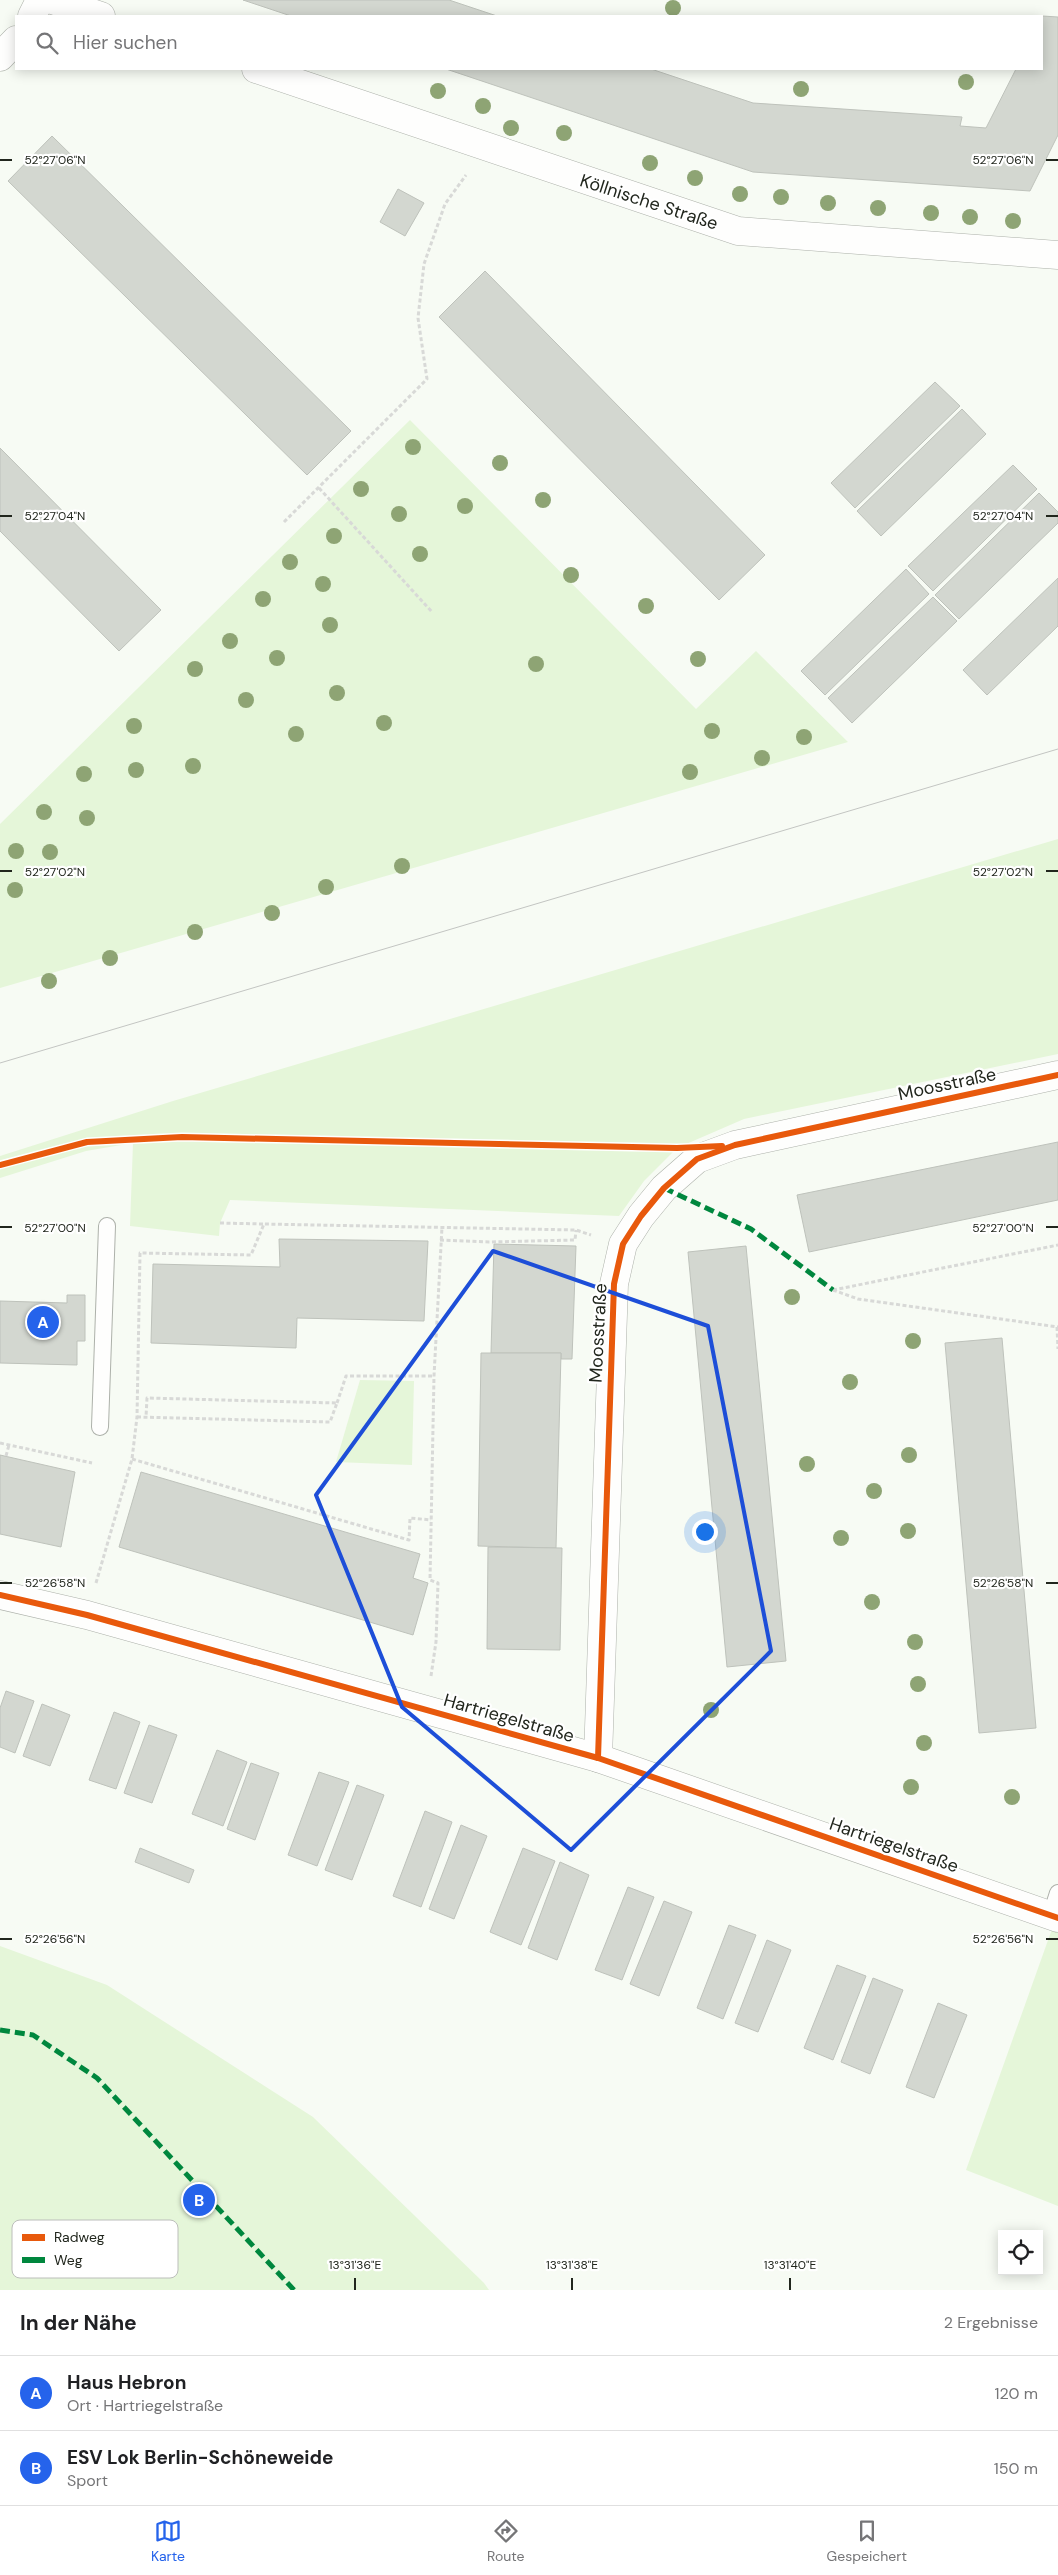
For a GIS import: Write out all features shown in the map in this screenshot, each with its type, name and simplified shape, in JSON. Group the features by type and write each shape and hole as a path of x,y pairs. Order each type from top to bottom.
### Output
{"street":[{"path":"32,15 40,0"},
{"path":"52,0 98,15"},
{"path":"0,57 15,41"},
{"name":"Köllnische Straße","path":"259,70 738,231 1058,255"},
{"name":"Moosstraße","path":"598,1758 614,1284 623,1244 641,1216 664,1188 697,1159 735,1145 1058,1075"},
{"name":"Hartriegelstraße","path":"0,1595 87,1615 598,1758 1056,1909"}],"lane":[{"path":"100,1427 107,1226"}],"path":[{"path":"284,522 427,379 418,318 424,264 445,204 488,147"},
{"path":"320,488 432,612"},
{"path":"220,1223 576,1230 623,1244"},
{"path":"87,1615 132,1459 137,1417 140,1253 251,1255 264,1224"},
{"path":"433,1666 438,1583 430,1580 431,1520 434,1376 442,1227"},
{"path":"440,1240 489,1242 575,1240 576,1230"},
{"path":"1058,1245 833,1290 858,1299 1057,1327 1058,1349"},
{"path":"137,1417 330,1422 346,1376 434,1376"},
{"path":"146,1417 147,1398 337,1403"},
{"path":"0,1443 92,1463"},
{"path":"6,1456 9,1445"},
{"path":"132,1459 409,1540 410,1518 431,1520"}],"highlighted area":[{"path":"493,1251 708,1326 771,1651 571,1850 402,1707 316,1495"}],"green space":[{"path":"410,420 696,709 756,651 848,742 0,988 0,824"},
{"path":"1058,839 1058,1054 744,1119 677,1148 644,1181 619,1216 230,1200 220,1223 219,1236 130,1226 133,1143 86,1151 0,1178 0,1156 173,1101"},
{"path":"360,1380 414,1381 412,1465 336,1462"},
{"path":"1052,1929 1058,1931 1058,2206 966,2170"},
{"path":"0,1946 107,1985 313,2117 489,2290 0,2290"}],"building":[{"path":"243,0 449,0 494,15 288,15"},
{"path":"1043,16 1058,17 1058,135 1030,191 753,172 449,70 654,70 753,103 962,117 960,126 986,128 1015,70 1043,70"},
{"path":"52,136 351,431 307,475 8,181"},
{"path":"398,189 424,203 405,236 380,222"},
{"path":"485,271 765,555 719,600 439,317"},
{"path":"935,382 960,406 855,508 831,483"},
{"path":"962,409 986,434 881,536 857,511"},
{"path":"0,448 161,610 119,651 0,531"},
{"path":"1013,465 1037,489 933,591 908,566"},
{"path":"1039,493 1058,512 1058,523 959,619 935,595"},
{"path":"906,569 929,594 825,695 801,671"},
{"path":"1058,578 1058,626 987,695 963,670"},
{"path":"933,597 957,621 852,723 828,698"},
{"path":"1058,1142 1058,1200 809,1252 797,1195"},
{"path":"279,1239 428,1241 424,1321 297,1318 296,1348 151,1343 153,1264 280,1267"},
{"path":"494,1244 576,1246 572,1359 561,1359 561,1353 491,1353"},
{"path":"746,1246 786,1661 727,1667 688,1252"},
{"path":"67,1295 85,1295 85,1341 77,1341 77,1365 0,1363 0,1301 67,1303"},
{"path":"1002,1338 1036,1728 979,1733 945,1343"},
{"path":"481,1353 561,1353 556,1548 478,1546"},
{"path":"0,1455 75,1472 61,1547 0,1534"},
{"path":"141,1472 420,1554 413,1578 428,1583 413,1635 119,1547"},
{"path":"488,1547 562,1548 560,1650 487,1649"},
{"path":"6,1691 34,1701 15,1753 0,1747 0,1708"},
{"path":"42,1704 70,1715 50,1766 23,1756"},
{"path":"114,1712 140,1722 116,1789 89,1780"},
{"path":"149,1725 177,1735 152,1803 124,1793"},
{"path":"217,1750 247,1762 223,1826 192,1814"},
{"path":"251,1763 279,1773 255,1840 227,1829"},
{"path":"319,1772 349,1782 317,1866 288,1855"},
{"path":"357,1785 384,1795 352,1880 325,1870"},
{"path":"425,1811 452,1822 421,1907 393,1896"},
{"path":"461,1825 487,1836 454,1919 429,1909"},
{"path":"140,1848 194,1870 189,1883 135,1862"},
{"path":"523,1848 555,1861 521,1945 490,1932"},
{"path":"560,1862 589,1875 557,1960 528,1948"},
{"path":"628,1887 654,1897 622,1980 595,1970"},
{"path":"664,1901 692,1912 659,1996 630,1984"},
{"path":"729,1925 756,1935 723,2019 697,2008"},
{"path":"767,1940 791,1950 758,2032 735,2023"},
{"path":"837,1965 866,1976 833,2060 804,2048"},
{"path":"873,1978 903,1990 870,2074 841,2062"},
{"path":"938,2003 967,2015 934,2098 906,2087"}],"tram line":[{"path":"0,1063 1058,749"}],"marked path":[{"path":"664,1188 751,1229 833,1290"},
{"path":"0,2030 33,2035 97,2078 294,2290"}],"cycle path":[{"path":"598,1758 614,1284 623,1244 641,1216 664,1188 697,1159 735,1145 1058,1075"},
{"path":"0,1165 87,1142 182,1137 677,1148 722,1146"},
{"path":"0,1595 87,1615 598,1758 1058,1918"}],"place":[{"name":"Haus Hebron","path":"43,1322"},
{"name":"ESV Lok Berlin-Schöneweide","path":"199,2200"}]}
